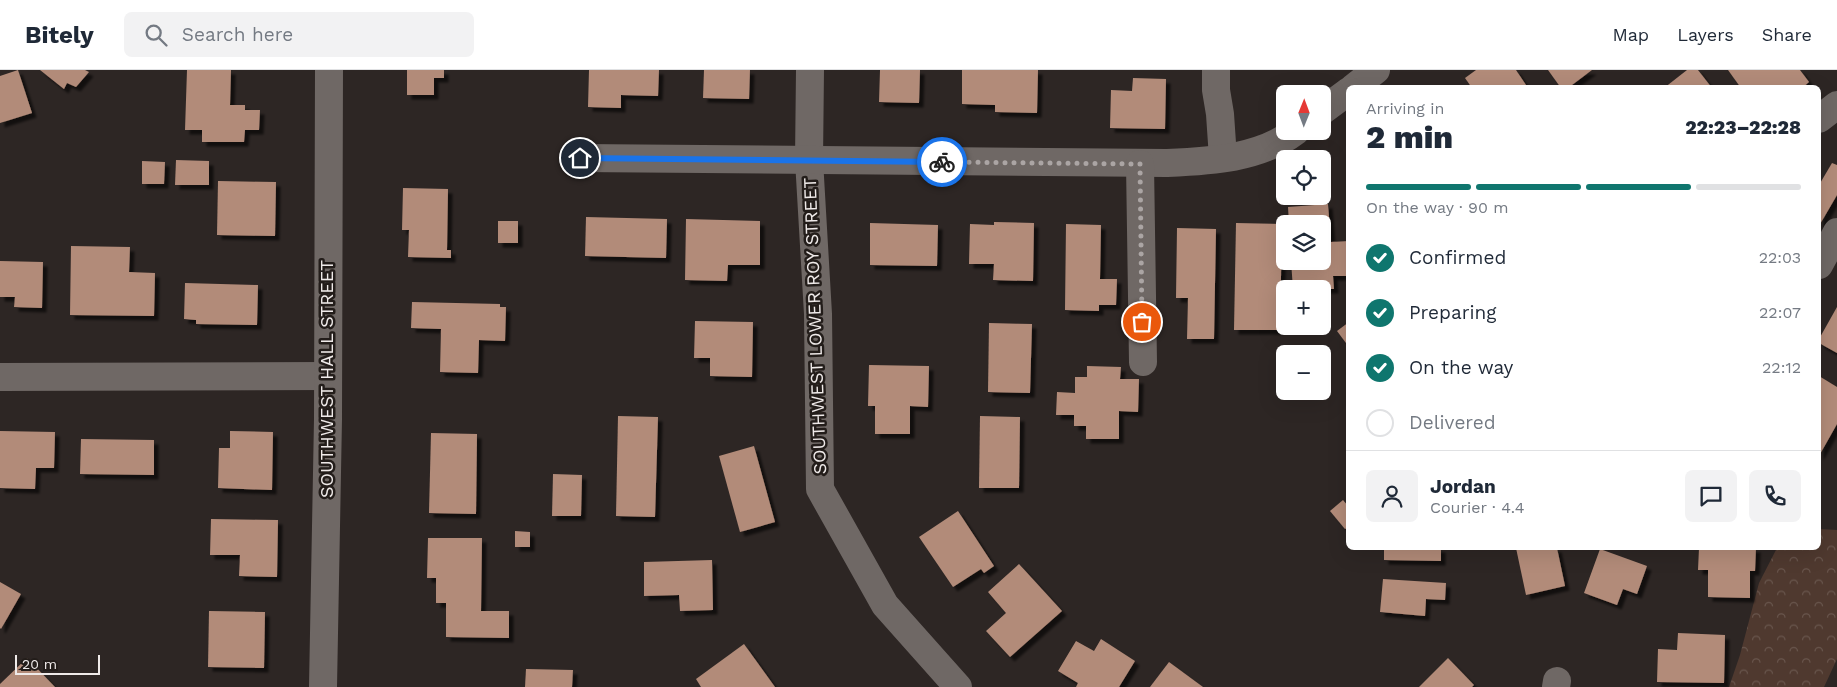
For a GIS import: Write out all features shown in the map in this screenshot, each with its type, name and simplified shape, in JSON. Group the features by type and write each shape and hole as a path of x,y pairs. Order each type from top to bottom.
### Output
{"street":[{"name":"SOUTHWEST HALL STREET","path":"324,687 330,70"},
{"name":"SOUTHWEST LOWER ROY STREET","path":"810,70 809,160 818,314 820,488 885,605 958,687"},
{"path":"1216,70 1216,90 1220,114 1223,158"},
{"path":"1357,85 1376,70"},
{"path":"1331,104 1346,93"},
{"path":"1821,117 1837,105"},
{"path":"580,158 1140,164 1197,162 1248,154 1280,140"},
{"path":"1140,164 1143,362"},
{"path":"1821,261 1837,232"},
{"path":"0,377 328,376"}],"green space":[{"path":"1821,529 1837,530 1837,659 1824,687 1729,687 1740,655 1759,583 1776,550 1821,550"}],"building":[{"path":"18,70 32,113 0,123 0,76"},
{"path":"40,70 85,70 89,72 76,87 67,83 64,89"},
{"path":"187,70 231,70 230,105 245,105 245,110 260,110 259,130 245,130 244,142 202,142 202,130 185,130"},
{"path":"407,70 444,70 444,78 434,78 434,95 407,95"},
{"path":"589,70 659,70 658,96 621,95 621,108 588,107"},
{"path":"704,70 750,70 749,99 703,98"},
{"path":"880,70 920,70 919,103 879,102"},
{"path":"962,70 1038,70 1037,113 995,112 995,105 962,104"},
{"path":"1476,70 1516,70 1526,85 1470,85 1465,78"},
{"path":"1548,70 1592,70 1572,85 1559,85"},
{"path":"1687,70 1698,70 1710,85 1668,85"},
{"path":"1728,70 1800,70 1809,82 1806,85 1739,85"},
{"path":"1133,78 1166,79 1165,129 1110,128 1111,90 1132,91"},
{"path":"176,160 209,161 209,185 175,185"},
{"path":"142,161 165,162 164,184 142,184"},
{"path":"1832,163 1837,165 1837,195 1821,223 1821,182"},
{"path":"218,181 276,182 275,236 217,235"},
{"path":"403,188 448,189 447,250 451,250 451,258 408,257 409,230 402,230"},
{"path":"1328,205 1329,215 1288,215 1288,207"},
{"path":"586,217 667,219 666,258 585,256"},
{"path":"686,219 760,221 760,265 728,265 727,281 685,280"},
{"path":"498,221 518,221 518,243 498,243"},
{"path":"994,222 1034,223 1033,281 993,280 994,264 969,264 970,224 994,225"},
{"path":"870,223 938,225 937,266 870,265"},
{"path":"1236,223 1276,224 1276,270 1281,270 1281,280 1276,280 1276,330 1234,330"},
{"path":"1066,224 1101,225 1100,279 1117,279 1116,305 1099,305 1099,311 1065,310"},
{"path":"1177,228 1216,229 1214,339 1187,339 1188,298 1176,298"},
{"path":"1346,241 1346,276 1333,276 1334,289 1331,289 1331,280 1292,280 1292,270 1331,270 1331,242"},
{"path":"71,246 130,247 129,272 155,273 154,316 70,315"},
{"path":"0,261 43,262 42,308 14,307 15,297 0,297"},
{"path":"185,283 258,285 257,325 196,324 196,320 184,319"},
{"path":"412,302 500,304 500,307 506,307 505,341 479,340 478,373 440,372 441,329 411,328"},
{"path":"1837,307 1837,353 1821,344 1821,335"},
{"path":"695,321 753,322 752,377 710,376 710,358 694,358"},
{"path":"989,323 1032,324 1030,393 988,392"},
{"path":"1346,324 1346,343 1337,331"},
{"path":"869,365 929,366 928,407 910,406 910,434 875,434 875,406 868,406"},
{"path":"1087,366 1121,367 1120,379 1139,379 1138,412 1119,411 1119,439 1086,439 1086,426 1074,426 1074,415 1056,415 1057,392 1075,393 1075,377 1087,377"},
{"path":"1821,377 1837,387 1837,424 1821,452"},
{"path":"618,416 658,417 655,517 616,516"},
{"path":"980,416 1020,417 1019,488 979,488"},
{"path":"0,431 55,432 54,468 36,468 35,489 0,488"},
{"path":"230,431 273,432 272,490 218,488 219,448 230,448"},
{"path":"431,433 477,434 476,514 429,513"},
{"path":"81,439 154,440 154,475 80,474"},
{"path":"754,446 775,522 740,532 719,456"},
{"path":"553,474 582,475 581,516 552,516"},
{"path":"1343,500 1346,504 1346,528 1345,529 1330,511"},
{"path":"958,511 994,566 984,573 981,569 953,587 919,537"},
{"path":"211,519 278,520 277,577 239,576 240,555 210,555"},
{"path":"515,531 530,532 530,547 515,547"},
{"path":"428,538 482,538 481,611 509,611 509,638 446,637 446,603 436,603 436,578 427,578"},
{"path":"1384,550 1441,550 1441,561 1384,560"},
{"path":"1516,550 1557,550 1565,586 1526,595"},
{"path":"1600,550 1647,566 1637,594 1623,589 1617,605 1584,593"},
{"path":"1699,550 1756,550 1755,571 1750,571 1750,598 1708,597 1708,570 1698,570"},
{"path":"712,560 713,610 680,611 679,595 644,596 644,562"},
{"path":"1019,564 1062,611 1010,657 986,631 1006,613 988,592"},
{"path":"1383,579 1446,583 1445,600 1426,599 1425,616 1380,612"},
{"path":"0,582 21,594 1,629 0,628"},
{"path":"209,611 265,612 264,668 208,667"},
{"path":"1678,633 1725,635 1724,683 1657,682 1658,649 1677,650"},
{"path":"1101,639 1135,661 1119,687 1076,687 1078,683 1058,671 1076,641 1094,651"},
{"path":"744,644 775,687 701,687 696,679"},
{"path":"27,658 55,687 0,687 0,684"},
{"path":"1448,658 1474,685 1472,687 1419,687"},
{"path":"1169,662 1203,687 1150,687"},
{"path":"526,669 573,670 572,687 525,687"}],"way so far":[{"path":"942,162 1140,164 1142,322"}],"route":[{"path":"580,158 942,162"}]}
